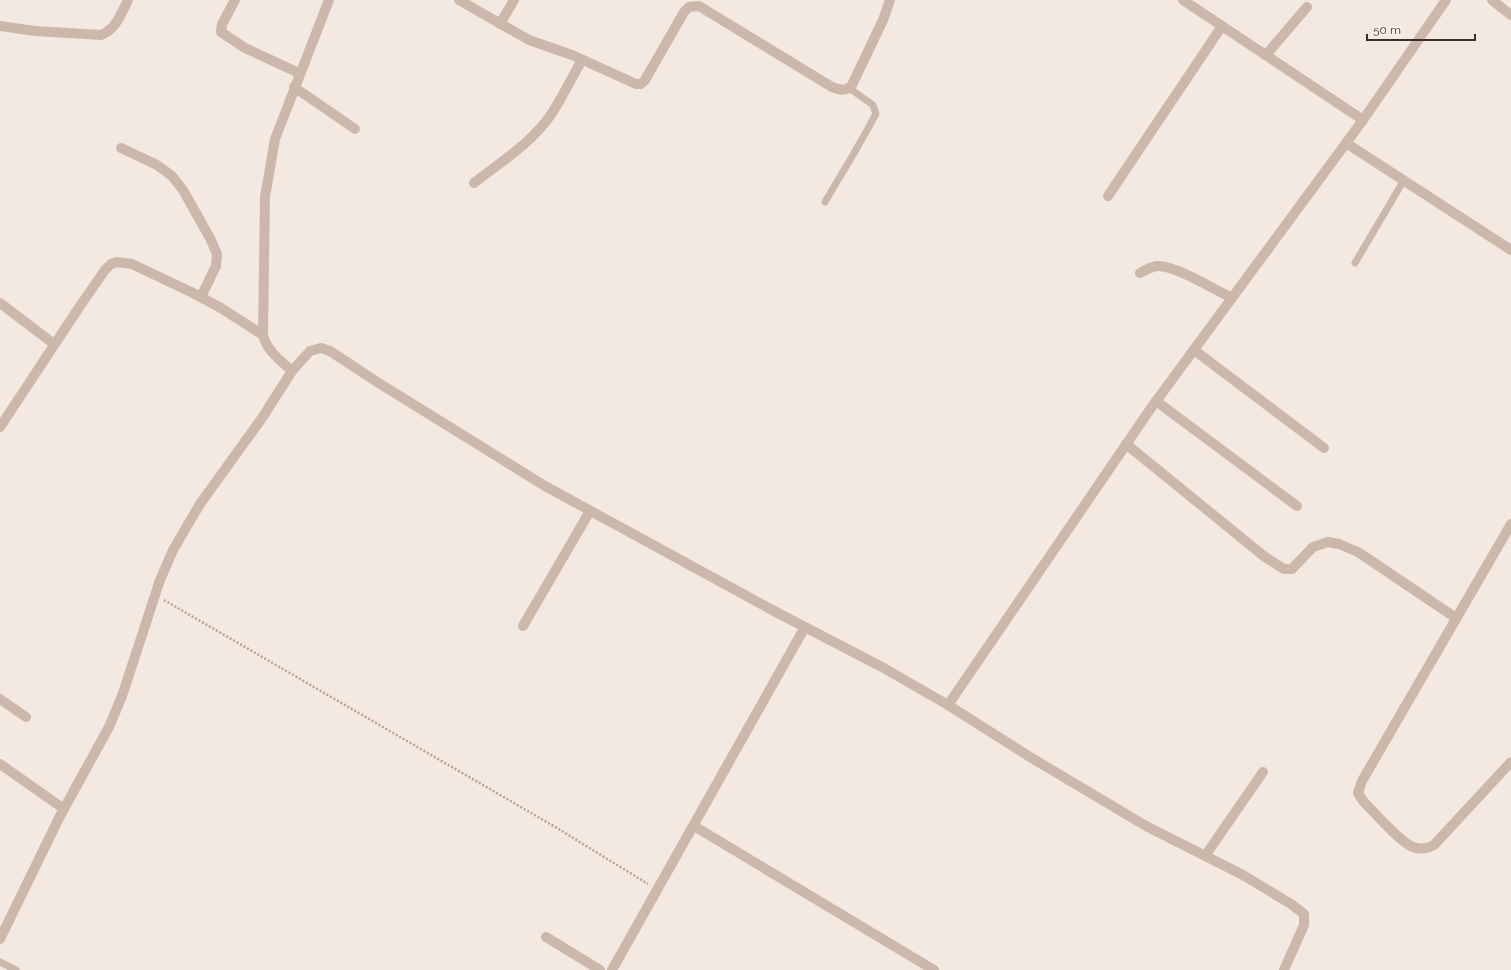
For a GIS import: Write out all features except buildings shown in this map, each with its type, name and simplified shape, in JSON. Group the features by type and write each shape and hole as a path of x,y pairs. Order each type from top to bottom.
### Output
{"street":[{"path":"0,26 35,31 101,35 109,32 116,25 128,0"},
{"path":"235,0 222,24 222,32 245,48 299,73"},
{"path":"292,371 265,344 263,335 265,197 275,139 299,73 329,0"},
{"path":"459,0 529,40 582,60 629,82 641,84 645,80 684,12 689,7 699,6 832,87 842,90 849,88 883,20 890,0"},
{"path":"500,24 514,0"},
{"path":"1183,0 1363,120"},
{"path":"948,705 1156,401 1363,120 1446,0"},
{"path":"1492,0 1511,15"},
{"path":"1266,55 1307,7"},
{"path":"1108,196 1222,26"},
{"path":"474,183 521,146 536,132 551,114 582,60"},
{"path":"294,87 355,130"},
{"path":"1346,143 1511,250"},
{"path":"121,148 157,165 172,176 183,190 210,238 218,259 201,297"},
{"path":"0,427 54,344 105,270 111,264 117,262 132,264 201,297 263,335"},
{"path":"1140,273 1155,266 1162,266 1188,276 1232,298"},
{"path":"0,303 54,344"},
{"path":"0,939 64,809 109,727 122,696 156,595 173,550 200,504 262,418 292,371 310,352 321,348 330,351 471,440 590,511 882,667 948,705 1030,757 1146,826 1243,875 1291,904 1304,914 1304,925 1284,970"},
{"path":"1194,350 1324,448"},
{"path":"1156,401 1297,506"},
{"path":"1126,444 1265,557 1284,569 1292,569 1313,547 1328,542 1339,544 1358,552 1456,618"},
{"path":"523,626 590,511"},
{"path":"1511,524 1362,781 1358,793 1363,801 1408,844 1414,848 1427,849 1434,845 1511,762"},
{"path":"612,970 805,627"},
{"path":"0,699 26,717"},
{"path":"0,764 64,809"},
{"path":"1205,856 1263,772"},
{"path":"694,826 934,970"},
{"path":"546,937 600,970"}],"lane":[{"path":"825,202 876,114 873,105 849,88"},
{"path":"1355,263 1404,180"},
{"path":"0,962 16,970"}],"path":[{"path":"156,595 557,828 657,889"}]}
